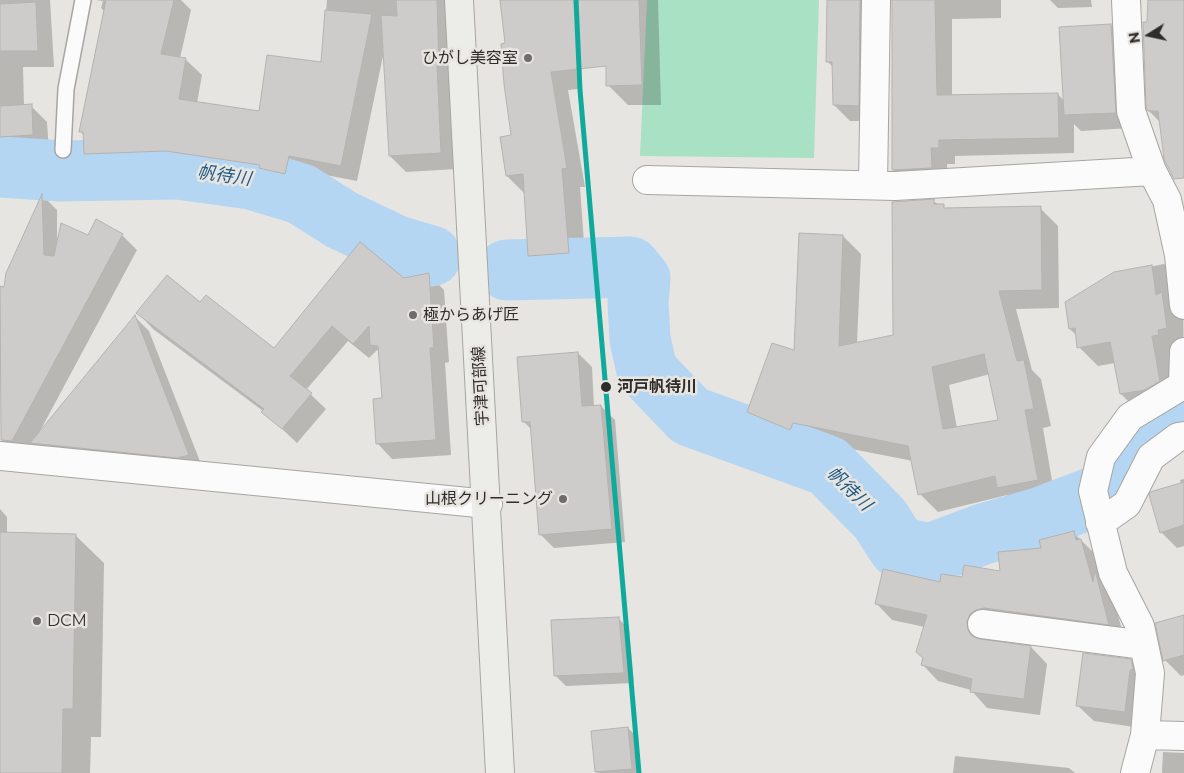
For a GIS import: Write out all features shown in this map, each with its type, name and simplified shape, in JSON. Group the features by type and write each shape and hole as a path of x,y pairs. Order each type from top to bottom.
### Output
{"main road":[{"name":"宇津可部線","path":"459,0 488,504 500,773"}],"street":[{"path":"873,184 876,0"},
{"path":"1126,0 1131,111 1152,171 1168,200 1179,255 1184,305"},
{"path":"647,180 895,186 1152,171"},
{"path":"1134,773 1145,735 1150,673 1140,626 1113,573 1093,491 1101,457 1130,418 1182,385 1184,352"},
{"path":"1100,523 1127,504 1151,457 1178,437 1184,436"},
{"path":"0,456 488,504"},
{"path":"982,624 1144,645"},
{"path":"1145,735 1184,736"}],"lane":[{"path":"63,150 66,89 83,0"}],"green space":[{"path":"647,0 819,0 814,158 640,156"}],"building":[{"path":"106,0 174,0 161,54 186,58 179,99 259,111 267,55 321,62 325,10 372,14 341,166 289,156 285,174 259,168 260,165 166,151 84,154 83,132 79,132"},
{"path":"396,0 437,0 439,66 437,66 441,153 389,156 381,15 397,16"},
{"path":"500,0 639,0 642,85 606,86 606,66 551,72 567,168 562,169 569,253 528,256 523,174 506,176 500,137 511,135 504,84 501,44 505,43"},
{"path":"827,0 860,0 859,106 833,105 832,62 826,62"},
{"path":"892,0 935,0 937,95 1058,93 1059,138 939,140 939,148 931,148 932,168 892,170"},
{"path":"1148,0 1184,0 1184,178 1174,179 1164,159 1158,111 1148,111 1146,108 1143,22 1147,22"},
{"path":"36,2 38,51 0,51 0,4"},
{"path":"1111,24 1116,113 1064,115 1059,27"},
{"path":"32,104 33,135 0,137 0,106"},
{"path":"42,194 44,255 54,256 61,223 88,235 96,219 123,234 12,441 1,440 0,286 4,287 6,273"},
{"path":"934,199 934,204 944,204 944,208 1041,206 1042,290 999,291 1017,361 1024,360 1034,409 1025,410 1038,480 997,488 995,476 918,495 908,446 793,423 790,430 747,412 772,343 794,350 799,233 843,235 839,346 893,335 892,202","holes":["984,354 998,420 943,429 932,367"]},
{"path":"360,242 404,278 429,273 434,348 430,348 436,440 376,444 373,399 382,398 378,346 370,345 369,326 353,344 332,326 290,376 312,393 282,429 261,412 264,409 136,313 167,275 200,302 206,295 274,348"},
{"path":"1152,265 1156,295 1162,292 1167,328 1158,330 1159,335 1152,336 1160,381 1145,390 1120,394 1110,342 1077,348 1075,328 1069,329 1065,302 1114,272"},
{"path":"135,315 189,455 177,458 30,443"},
{"path":"578,352 582,406 601,405 612,529 539,535 530,422 522,422 517,357"},
{"path":"1184,482 1184,525 1160,533 1149,495 1150,492"},
{"path":"1074,531 1076,540 1081,539 1093,582 1095,570 1109,625 984,608 970,614 967,622 968,630 972,636 980,639 1031,646 1024,699 970,692 972,679 921,665 923,658 916,652 927,615 875,604 883,569 940,582 941,574 962,577 964,565 1000,571 998,552 1041,548 1039,540"},
{"name":"DCM","path":"0,532 76,534 73,709 63,709 62,773 0,773"},
{"path":"1184,615 1184,655 1163,661 1155,623"},
{"path":"619,617 624,673 554,676 551,620"},
{"path":"1083,653 1131,659 1133,669 1130,670 1125,712 1076,706"},
{"path":"628,727 632,769 595,772 591,731"}],"waterway":[{"name":"帆待川","path":"0,167 61,171 178,169 251,179 301,194 342,220 397,246 431,256"},
{"name":"帆待川","path":"507,270 630,267 640,279 638,303 640,339 647,371 690,416 828,466 880,519 898,547 930,554 983,534 1042,517 1102,494 1150,426 1184,410"}],"transit line":[{"path":"576,0 580,90 639,773"}],"place":[{"name":"ひがし美容室","path":"528,58"},
{"name":"極からあげ匠","path":"413,315"},
{"name":"河戸帆待川","path":"606,387"},
{"name":"山根クリーニング","path":"563,499"},
{"name":"DCM","path":"37,621"}]}
